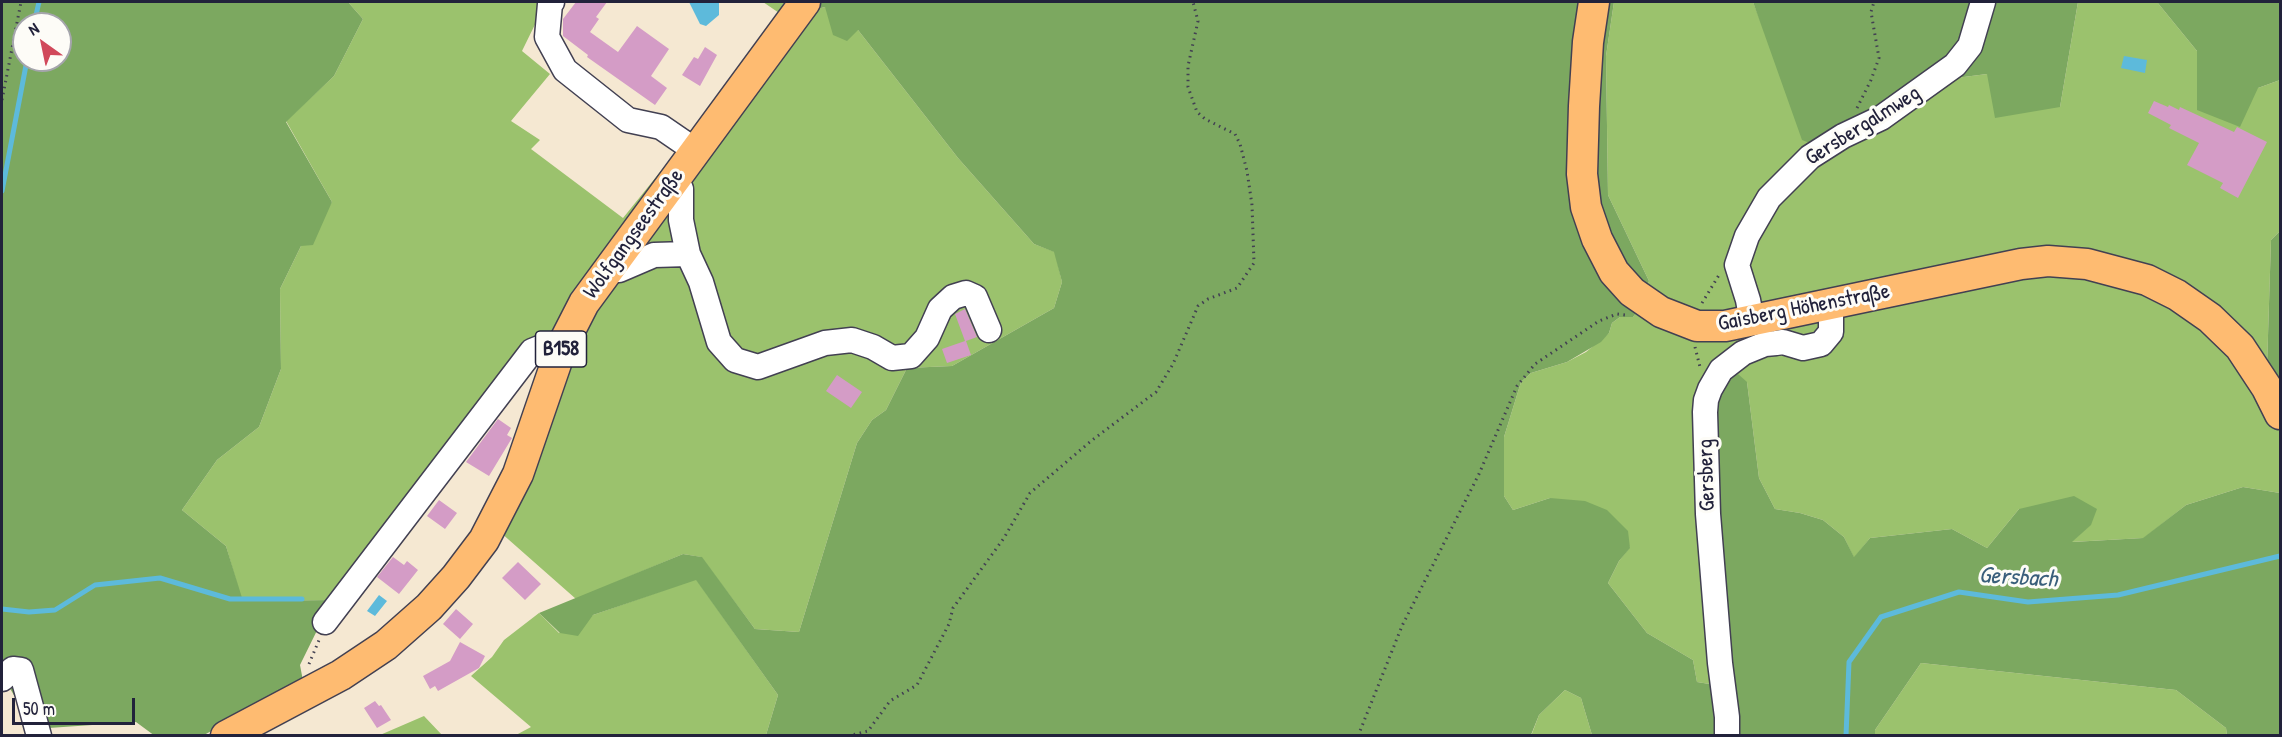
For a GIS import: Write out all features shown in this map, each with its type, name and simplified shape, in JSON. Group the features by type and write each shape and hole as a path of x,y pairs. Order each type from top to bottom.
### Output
{"main road":[{"name":"Wolfgangseestraße","path":"226,735 341,675 386,645 429,607 456,577 484,540 518,474 562,346 584,303 672,180 696,151 805,2"},
{"name":"Gaisberg Höhenstraße","path":"1594,2 1586,68 1582,147 1584,195 1589,218 1602,250 1623,282 1651,307 1687,324 1717,327 1829,306 1987,270 2035,262 2070,262 2117,271 2147,280 2185,300 2210,318 2240,347 2267,388 2280,414"}],"street":[{"path":"552,2 548,37 565,70 628,120 661,127 696,151"},
{"name":"Gersbergalmweg","path":"1752,322 1737,265 1747,236 1761,210 1783,183 1810,157 1902,105 1955,65 1970,46 1983,2"},
{"path":"672,180 681,189 681,220 688,254 701,282 719,342 735,360 758,367 825,343 852,340 873,347 892,358 911,356 927,338 940,309 953,297 966,293 975,297 989,330"},
{"path":"609,266 619,270 654,255 688,254"},
{"name":"Gersberg","path":"1727,735 1708,514 1705,412 1708,396 1721,370 1743,353 1765,344 1783,342 1803,348 1821,344 1831,332 1832,317 1829,306"},
{"path":"325,622 532,351 547,345 562,346"},
{"path":"2,679 13,669 21,670 39,735"}],"path":[{"path":"2,100 21,2"},
{"path":"848,735 868,731 890,701 917,685 949,624 953,608 1004,538 1030,493 1090,441 1156,392 1173,364 1198,306 1208,299 1237,288 1254,263 1252,206 1240,144 1235,134 1205,119 1197,112 1188,87 1188,66 1198,21 1193,2"},
{"path":"1844,136 1879,58 1870,12 1874,2"},
{"path":"1358,735 1402,626 1479,474 1517,386 1535,364 1599,321 1617,314 1634,318"},
{"path":"1687,324 1688,337 1698,352 1702,384 1708,396"}],"green space":[{"path":"2,2 348,2 363,19 334,76 286,122 332,202 313,245 301,246 280,289 281,369 259,427 217,460 182,510 226,546 243,601 332,600 300,665 303,681 204,735 155,736 136,722 34,729 2,675"},
{"path":"348,2 546,2 522,51 550,74 511,121 540,140 531,149 623,218 785,17 763,2 793,2 786,17 825,7 858,30 958,158 1034,244 1055,252 1062,282 1054,308 952,366 907,368 886,410 872,420 857,443 799,632 755,629 701,557 683,554 576,599 500,532 520,437 544,356 332,600 242,601 226,546 182,510 217,460 259,427 281,369 280,289 301,246 332,202 286,121 334,76 363,19"},
{"path":"793,2 1614,2 1606,56 1608,195 1649,281 1639,309 1633,317 1620,317 1612,323 1609,333 1601,342 1567,362 1531,373 1521,382 1504,437 1504,496 1513,510 1550,498 1585,501 1607,510 1628,531 1630,548 1619,561 1608,583 1647,633 1693,660 1697,682 1728,687 1712,407 1727,377 1738,374 1747,382 1759,478 1775,509 1823,520 1844,537 1854,557 1870,538 1952,529 1987,548 2019,509 2074,496 2097,509 2091,525 2072,542 2143,538 2186,505 2243,487 2280,493 2280,735 2227,735 2226,728 2176,690 1921,663 1875,730 1875,735 1592,735 1581,698 1565,690 1539,715 1531,735 766,735 778,695 696,580 593,615 578,636 560,633 539,613 683,554 702,557 755,629 799,632 857,443 872,420 886,410 907,368 952,366 1054,308 1062,282 1054,252 1034,244 958,158 858,30 847,41 833,35 825,7 785,17"},
{"path":"1614,2 1753,2 1764,30 1948,79 1987,74 2060,107 2078,2 2157,2 2197,51 2258,88 2280,80 2280,231 2271,240 2266,399 2280,430 2280,493 2243,487 2186,505 2144,538 2071,542 2090,525 2019,509 1987,548 1952,529 1870,538 1854,558 1844,537 1823,520 1775,509 1759,478 1747,382 1728,687 1697,682 1693,660 1647,633 1608,583 1619,561 1630,547 1550,498 1513,510 1504,496 1504,437 1521,382 1531,373 1567,362 1586,352 1609,333 1612,323 1620,317 1633,317 1639,308 1649,281 1608,195 1606,56"},
{"path":"1753,2 2078,2 2060,107 1995,118 1987,74 1948,79 1833,152 1802,140"},
{"path":"2157,2 2280,2 2280,80 2258,88 2240,127 2197,110 2197,51"},
{"path":"2280,231 2280,430 2266,399 2271,240"},
{"path":"696,579 778,695 766,735 516,735 531,727 471,676 492,657 504,640 539,613 559,633 593,615"},
{"path":"1921,663 2176,690 2226,728 2227,735 1875,736 1875,730"},
{"path":"1565,690 1581,698 1592,735 1531,736 1539,715"},
{"path":"424,716 442,735 380,735"}],"water":[{"path":"689,2 719,2 719,15 706,26 700,24"},
{"path":"2124,56 2147,60 2145,73 2121,68"},
{"path":"379,595 387,601 375,616 367,611"}],"building":[{"path":"576,2 607,2 596,17 599,19 590,32 618,52 637,26 669,49 651,76 667,88 655,105 587,57 588,55 563,36 563,19"},
{"path":"705,47 717,55 700,86 682,75 694,57 698,59"},
{"path":"2154,101 2179,110 2180,107 2234,132 2237,127 2267,142 2238,198 2220,188 2223,183 2187,165 2199,143 2169,128 2171,125 2148,113"},
{"path":"965,309 977,337 966,341 971,355 947,363 942,349 965,341 955,314"},
{"path":"837,375 862,392 851,408 826,391"},
{"path":"498,419 511,428 507,435 512,438 489,476 466,462"},
{"path":"439,500 457,513 445,529 427,516"},
{"path":"393,557 404,565 407,561 418,570 399,594 377,577"},
{"path":"518,562 541,584 525,600 502,578"},
{"path":"456,609 473,624 460,639 443,624"},
{"path":"460,642 485,656 479,668 438,691 435,686 430,689 423,676 450,661"},
{"path":"375,701 379,706 381,705 391,720 377,728 364,708"}],"waterway":[{"path":"37,12 39,2"},
{"path":"2,191 25,72"},
{"name":"Gersbach","path":"1846,736 1849,662 1881,617 1959,592 2028,602 2118,595 2280,556"},
{"path":"2,609 29,612 55,610 95,585 160,578 230,599 302,599"}]}
